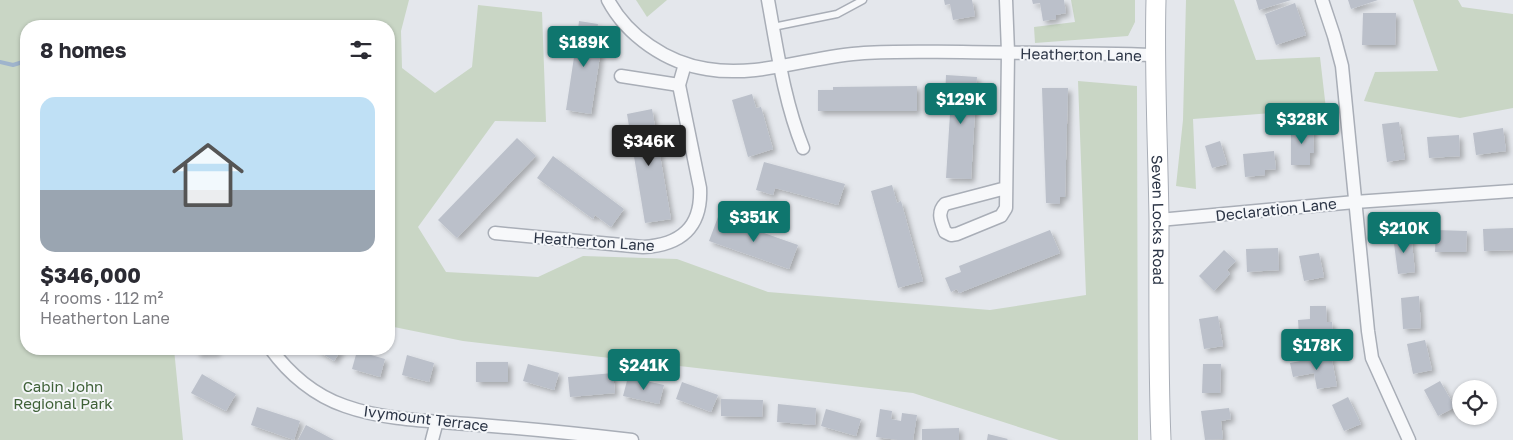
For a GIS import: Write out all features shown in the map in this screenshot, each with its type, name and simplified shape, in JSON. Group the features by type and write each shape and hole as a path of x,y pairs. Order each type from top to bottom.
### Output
{"main road":[{"name":"Seven Locks Road","path":"1156,0 1155,55 1161,440"}],"street":[{"name":"Heatherton Lane","path":"608,0 630,30 654,49 685,64 706,69 738,72 863,53 1008,52 1155,55"},
{"path":"768,0 788,102 803,148"},
{"name":"Heatherton Lane","path":"1006,0 1008,52 1006,208 1001,216 957,234 950,235 945,232 939,214 940,208 944,204 1006,188"},
{"path":"1322,0 1342,66 1354,202 1372,358 1409,440"},
{"name":"Heatherton Lane","path":"495,233 643,247 664,245 687,232 695,220 699,207 700,188 679,85 685,64"},
{"path":"622,76 679,85"},
{"name":"Declaration Lane","path":"1159,220 1354,202 1513,191"},
{"name":"Ivymount Terrace","path":"275,355 281,363 308,388 343,406 374,414 540,429 632,440"},
{"path":"432,440 438,421"}],"lane":[{"path":"773,27 837,14 863,0"}],"green space":[{"name":"Cabin John Regional Park","path":"0,0 409,0 401,31 402,68 435,93 472,67 478,5 542,12 546,122 495,121 418,227 446,272 538,277 583,256 677,259 768,292 990,310 1086,295 1078,81 1137,86 1138,440 1059,440 913,393 463,341 395,327 395,20 20,20 20,355 175,355 183,440 0,440"},
{"path":"636,0 667,0 647,17"},
{"path":"1071,0 1135,0 1135,22 1128,36 1035,43 1034,27 1075,22"},
{"path":"1186,0 1234,0 1256,60 1320,57 1326,109 1193,119 1196,189 1176,186 1183,120"},
{"path":"1413,0 1458,0 1462,7 1513,14 1513,108 1460,118 1364,101 1375,72 1438,71"}],"building":[{"path":"944,0 972,0 975,16 953,20 950,4 945,5"},
{"path":"1032,0 1064,0 1066,13 1056,15 1056,19 1043,21 1040,3 1033,4"},
{"path":"1256,0 1291,0 1259,10"},
{"path":"1348,0 1378,0 1351,9"},
{"path":"1295,3 1306,35 1276,45 1265,14"},
{"path":"1363,13 1396,13 1395,45 1362,45"},
{"path":"579,21 598,24 595,43 602,43 591,114 566,110 576,44 569,43 571,28 578,29"},
{"path":"946,75 977,77 971,179 946,178 951,97 945,97"},
{"path":"917,86 917,111 818,111 818,90 833,90 833,87"},
{"path":"1042,88 1068,88 1065,197 1060,197 1060,204 1046,203"},
{"path":"752,94 756,108 761,107 773,149 748,157 732,100"},
{"path":"652,109 671,219 645,223 627,114"},
{"path":"1399,122 1405,159 1387,162 1382,124"},
{"path":"1313,125 1314,153 1310,153 1310,165 1291,165 1291,126"},
{"path":"1503,128 1506,151 1476,155 1473,133"},
{"path":"1459,135 1460,156 1429,158 1427,137"},
{"path":"517,138 536,156 457,238 438,220"},
{"path":"1220,141 1227,164 1212,168 1205,146"},
{"path":"1274,151 1276,169 1265,170 1265,175 1245,177 1243,154"},
{"path":"553,156 624,209 611,227 595,215 593,219 537,178"},
{"path":"764,162 845,184 838,205 775,188 773,195 756,190"},
{"path":"892,185 897,203 901,201 923,281 898,288 871,191"},
{"path":"718,217 798,245 789,269 709,241"},
{"path":"1513,228 1513,250 1484,251 1483,229"},
{"path":"1050,230 1060,253 959,293 957,289 951,292 945,278 961,272 959,266"},
{"path":"1436,230 1467,231 1466,252 1435,252"},
{"path":"1411,234 1415,272 1398,274 1393,236"},
{"path":"1278,248 1279,270 1247,272 1246,249"},
{"path":"1224,250 1236,261 1227,270 1230,274 1214,291 1199,276"},
{"path":"1319,253 1324,277 1304,281 1299,256"},
{"path":"1419,296 1421,328 1403,329 1401,298"},
{"path":"1310,306 1326,306 1327,322 1332,322 1333,336 1299,337 1298,320 1310,319"},
{"path":"1218,316 1223,346 1204,349 1199,319"},
{"path":"1425,340 1432,370 1413,374 1407,344"},
{"path":"324,355 338,355 334,361"},
{"path":"356,355 371,355 385,359 380,377 352,369"},
{"path":"407,355 434,363 429,382 402,375"},
{"path":"1331,355 1337,386 1317,389 1314,373 1293,377 1290,363"},
{"path":"476,362 508,362 508,382 476,382"},
{"path":"528,364 559,373 554,390 523,381"},
{"path":"1203,364 1221,364 1220,393 1202,393"},
{"path":"613,373 615,393 570,397 568,377"},
{"path":"202,374 236,394 226,411 191,393"},
{"path":"628,377 664,385 659,404 623,396"},
{"path":"1440,381 1452,402 1452,409 1438,416 1424,390"},
{"path":"682,382 718,395 711,412 676,399"},
{"path":"1348,397 1361,424 1344,431 1332,405"},
{"path":"721,399 763,400 762,417 721,416"},
{"path":"778,404 816,408 815,425 777,422"},
{"path":"257,407 300,421 294,440 251,425"},
{"path":"1229,408 1231,419 1221,421 1223,439 1205,440 1201,411"},
{"path":"826,409 861,419 856,436 821,426"},
{"path":"880,409 892,411 891,419 901,421 902,413 917,415 913,440 876,437"},
{"path":"306,425 334,440 298,440"},
{"path":"959,428 959,440 922,440 922,429"},
{"path":"988,434 1008,439 987,440"}],"waterway":[{"path":"0,62 13,65 20,63"}]}
